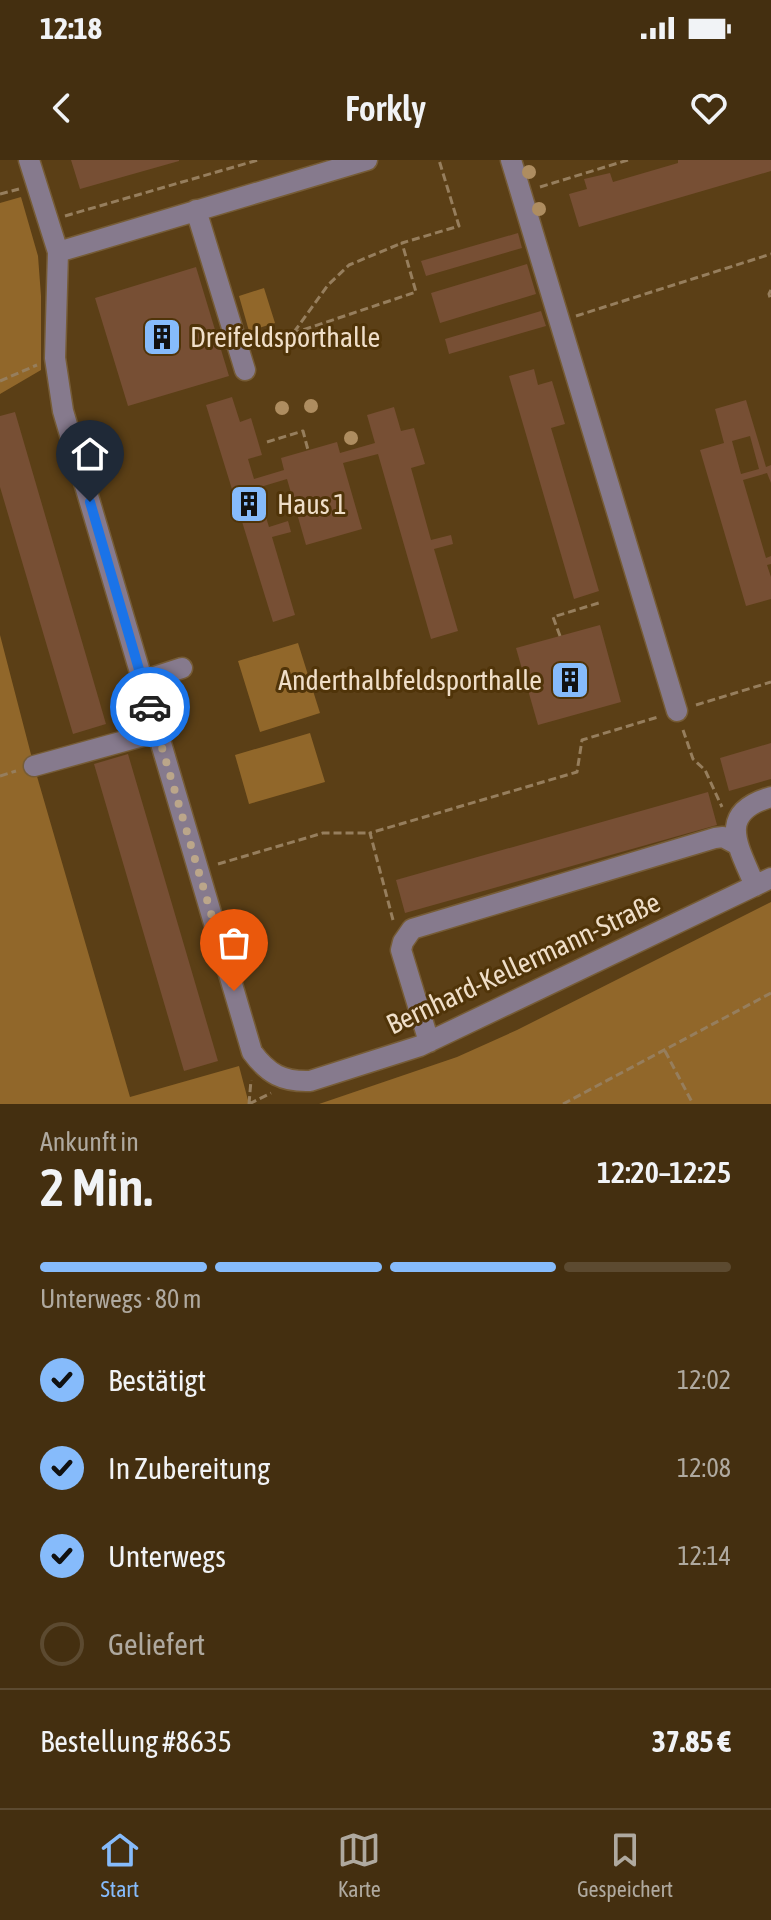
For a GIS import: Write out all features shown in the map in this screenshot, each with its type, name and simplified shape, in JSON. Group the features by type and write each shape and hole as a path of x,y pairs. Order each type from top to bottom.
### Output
{"street":[{"path":"29,160 58,252 55,358 63,411 198,870"},
{"path":"58,252 367,160"},
{"path":"511,160 677,711"},
{"path":"196,210 242,361"},
{"path":"142,681 182,668"},
{"path":"34,766 157,732"},
{"path":"763,882 736,839 736,822 744,810 756,801 771,797"},
{"path":"429,1042 401,950 412,929 715,838 736,839"},
{"name":"Bernhard-Kellermann-Straße","path":"198,870 252,1052 263,1068 293,1082 310,1081 429,1042 763,882"}],"path":[{"path":"49,222 258,160"},
{"path":"293,333 328,285 349,265 402,243 459,226 439,160"},
{"path":"521,192 628,160"},
{"path":"242,361 293,333 416,292 402,243"},
{"path":"560,321 771,254"},
{"path":"771,290 771,301"},
{"path":"0,381 55,358"},
{"path":"267,442 303,431 308,450"},
{"path":"560,636 553,617 602,602"},
{"path":"198,870 323,833 370,833 577,772 582,740 771,682"},
{"path":"677,711 693,759 705,770 736,839"},
{"path":"370,833 401,950"},
{"path":"563,1104 771,993"},
{"path":"664,1050 693,1104"}],"shaded area":[{"path":"21,197 38,256 41,370 0,394 0,203"},
{"path":"264,288 275,323 249,331 239,296"},
{"path":"0,635 34,766 130,1097 239,1066 249,1104 0,1104"},
{"path":"298,643 320,713 260,732 238,661"},
{"path":"310,733 325,782 249,804 235,755"},
{"path":"771,902 771,1104 319,1104 457,1057"}],"building":[{"path":"71,160 179,160 179,161 80,189"},
{"path":"678,160 771,160 771,171 579,227 569,194 587,189 584,179 610,173 613,182 678,163"},
{"path":"518,233 522,248 426,276 421,261"},
{"path":"527,264 536,294 440,323 431,293"},
{"name":"Dreifeldsporthalle","path":"196,267 229,376 128,406 95,298"},
{"path":"541,311 546,326 449,354 445,339"},
{"path":"534,369 538,385 552,381 565,424 551,428 599,591 574,599 509,376"},
{"path":"232,397 240,422 251,418 262,455 248,459 254,479 284,470 281,458 337,442 340,453 375,443 367,415 394,407 401,431 414,428 425,464 411,468 431,540 451,535 453,544 434,549 458,631 431,639 378,454 343,463 362,529 306,545 287,479 257,488 269,527 288,521 291,532 272,537 295,615 273,622 206,405"},
{"path":"746,400 766,467 771,465 771,483 767,473 743,480 766,558 771,556 771,564 767,565 771,577 771,599 746,606 700,450 724,443 715,409","holes":["750,436 759,469 741,474 732,441"]},
{"path":"15,412 106,724 73,734 0,487 0,416"},
{"name":"Anderthalbfeldsporthalle","path":"600,625 621,702 538,725 516,648"},
{"path":"771,743 771,779 729,791 720,758"},
{"path":"128,754 218,1061 184,1071 94,764"},
{"path":"708,792 717,825 405,913 396,880"}],"way so far":[{"path":"150,707 234,991"}],"place":[{"name":"Dreifeldsporthalle","path":"162,337"},
{"name":"Haus 1","path":"249,504"},
{"name":"Anderthalbfeldsporthalle","path":"570,680"}],"route":[{"path":"90,502 150,707"}]}
